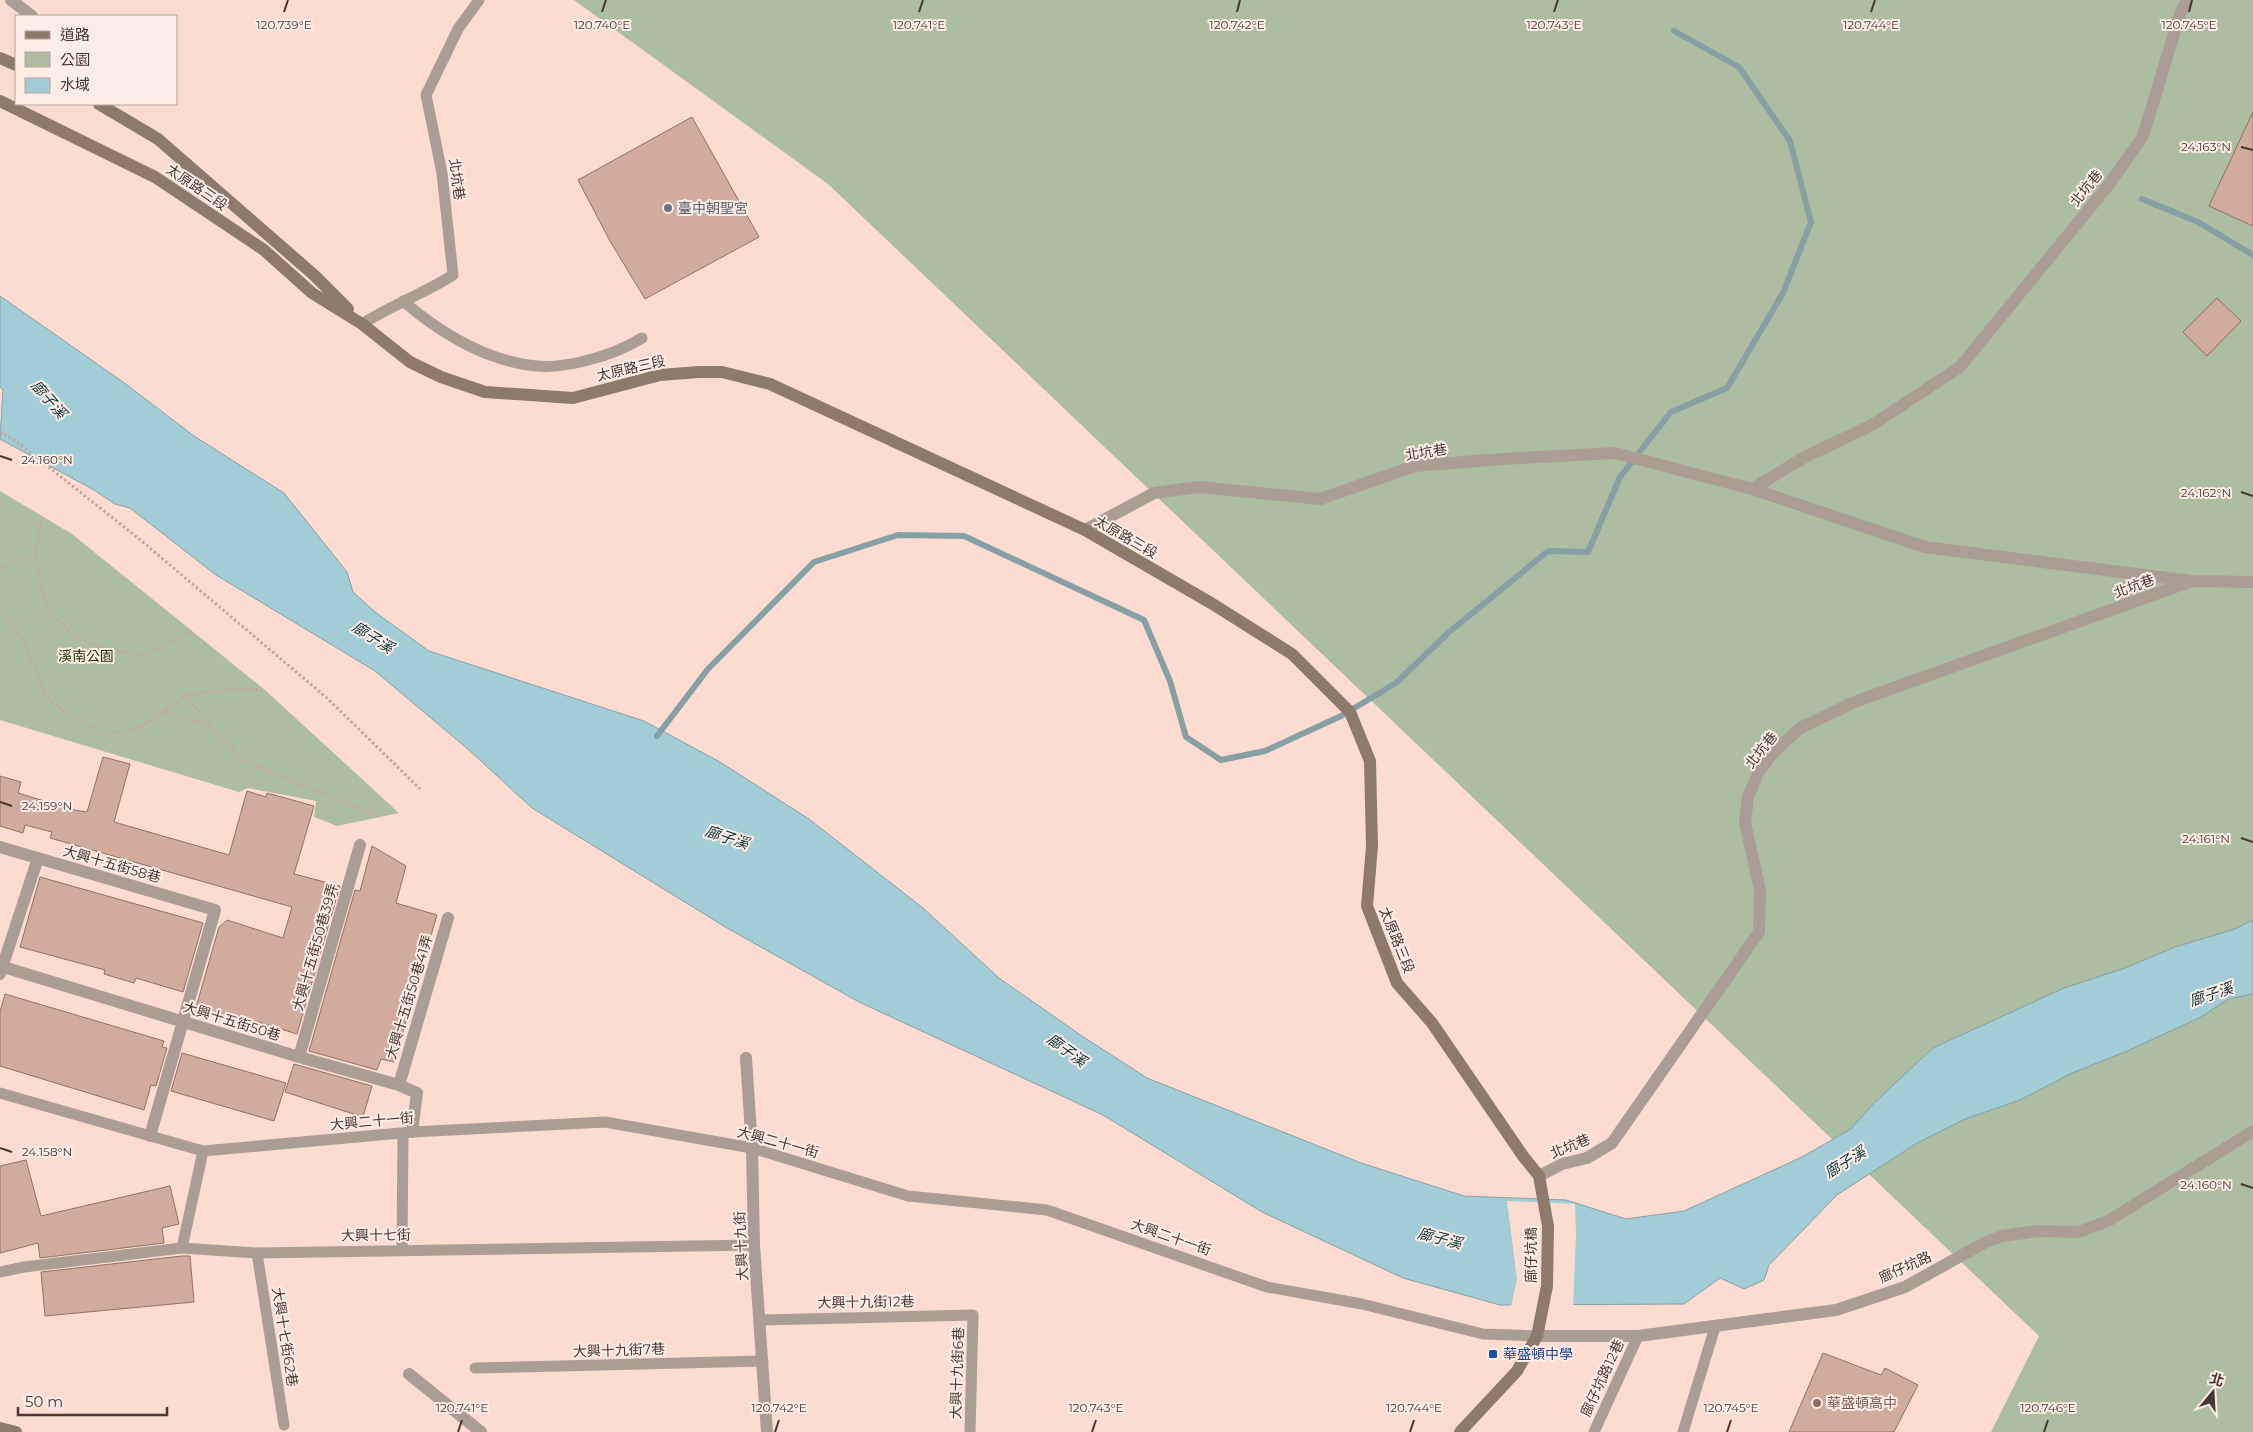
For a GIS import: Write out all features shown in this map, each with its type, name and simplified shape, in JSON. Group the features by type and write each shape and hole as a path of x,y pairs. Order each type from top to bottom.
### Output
{"main road":[{"path":"0,58 15,65"},
{"name":"太原路三段","path":"0,101 155,177 264,250 312,293 362,324 410,362 441,377 485,392 573,398 660,375 722,372 746,376 794,394 1085,530 1210,603 1292,654 1350,712 1370,761 1372,846 1367,906 1397,983 1432,1023 1523,1156 1539,1176"},
{"name":"太原路三段","path":"101,105 158,139 314,275 362,324"},
{"name":"廍仔坑橋","path":"1460,1432 1516,1371 1537,1336 1547,1286 1548,1249 1548,1226 1539,1176"},
{"path":"0,1428 16,1432"}],"street":[{"path":"11,0 31,15"},
{"name":"北坑巷","path":"1752,489 1805,457 1872,425 1960,367 2107,187 2143,136 2180,14 2187,0"},
{"name":"北坑巷","path":"1085,530 1154,493 1199,487 1320,499 1415,466 1615,453 1752,489 1925,547 2191,581 2253,582"},
{"name":"北坑巷","path":"1539,1176 1562,1164 1587,1158 1612,1143 1759,932 1760,890 1745,823 1748,797 1758,773 1773,753 1800,728 1857,701 2191,581"},
{"name":"大興十五街50巷39弄","path":"299,1058 360,845"},
{"name":"大興十五街58巷","path":"0,846 215,910 183,1022"},
{"path":"1,969 38,858"},
{"name":"大興十五街50巷41弄","path":"398,1085 448,918"},
{"name":"大興十五街50巷","path":"1,969 299,1058 398,1085 417,1093 408,1132"},
{"path":"150,1136 183,1022"},
{"name":"大興十九街","path":"746,1058 752,1148 754,1246 767,1432"},
{"name":"廍仔坑路","path":"1537,1336 1638,1336 1836,1310 1905,1287 1984,1243 2002,1236 2039,1231 2079,1232 2110,1220 2253,1131"},
{"path":"409,1374 481,1432"}],"lane":[{"name":"北坑巷","path":"362,324 388,308 428,291 453,275 442,173 426,95 458,29 480,0"},
{"path":"403,301 427,322 459,340 495,356 529,366 559,365 593,359 642,338"},
{"name":"大興二十一街","path":"0,1093 203,1152 408,1132 605,1122 752,1148 908,1196 1047,1210 1267,1287 1362,1304 1483,1334 1537,1336"},
{"path":"402,1250 408,1132"},
{"path":"182,1248 203,1152"},
{"name":"大興十七街","path":"0,1272 24,1267 182,1248 257,1252 754,1246"},
{"name":"大興十七街62巷","path":"257,1252 284,1425"},
{"name":"大興十九街12巷","path":"760,1320 973,1315"},
{"name":"大興十九街6巷","path":"970,1432 973,1315"},
{"path":"1683,1432 1715,1327"},
{"name":"廍仔坑路12巷","path":"1594,1432 1638,1336"},
{"name":"大興十九街7巷","path":"475,1368 763,1361"}],"path":[{"path":"0,432 17,442 138,538 327,698 420,789"},
{"path":"41,519 36,554 39,576 48,610 74,638 112,651 145,655 192,631"},
{"path":"0,568 36,554"},
{"path":"0,611 23,639 48,696 70,717 104,733 135,730 164,712 186,695 232,689 265,690"},
{"path":"186,695 211,727 244,761 380,817"},
{"path":"164,712 211,727"}],"green space":[{"path":"574,0 2253,0 2253,1432 1991,1432 2039,1336 828,184"},
{"name":"溪南公園","path":"0,491 72,534 265,690 399,813 337,826 314,817 316,801 248,788 239,792 0,720"}],"water":[{"name":"廍子溪","path":"0,296 123,382 194,436 284,493 347,572 353,592 375,612 429,651 644,721 720,762 809,819 923,908 999,978 1082,1036 1147,1078 1361,1163 1464,1196 1566,1200 1626,1219 1684,1211 1802,1157 1851,1129 1873,1104 1933,1048 2064,988 2125,968 2175,947 2235,929 2253,920 2253,994 2228,999 2201,1017 2127,1051 2072,1073 2020,1100 1965,1119 1917,1143 1837,1195 1769,1265 1764,1280 1744,1289 1720,1278 1684,1304 1500,1305 1403,1278 1262,1212 1103,1115 859,1002 727,928 532,808 469,750 375,671 216,575 130,508 115,504 94,490 0,439 3,390 0,387"}],"pier":[{"path":"1507,1201 1575,1204 1576,1234 1573,1308 1511,1307 1517,1279"}],"building":[{"path":"2253,112 2253,226 2209,206"},
{"name":"臺中朝聖宮","path":"692,117 759,237 645,299 610,241 578,180"},
{"path":"2217,298 2241,321 2207,356 2183,332"},
{"path":"103,757 130,764 114,822 229,855 247,791 266,797 267,793 314,806 294,874 340,886 297,1034 238,1016 236,1022 195,1011 219,927 227,920 283,938 292,907 50,838 52,832 25,825 23,833 0,826 0,776 21,782 18,793 74,810 87,812"},
{"path":"372,846 406,866 396,903 437,915 394,1062 381,1059 377,1070 309,1051 355,890 360,891"},
{"path":"40,877 203,923 183,992 136,978 134,983 104,974 105,970 20,947"},
{"path":"5,994 164,1041 162,1047 167,1048 156,1086 151,1085 144,1110 0,1066 0,1012"},
{"path":"182,1053 286,1083 274,1121 171,1091"},
{"path":"294,1064 372,1086 363,1117 285,1092"},
{"path":"26,1160 41,1216 170,1186 179,1224 162,1228 164,1243 40,1258 38,1243 0,1253 0,1166"},
{"path":"190,1256 194,1302 45,1316 41,1272"},
{"path":"1823,1353 1881,1375 1885,1368 1918,1385 1894,1432 1789,1432"}],"waterway":[{"path":"657,736 708,669 814,562 898,535 964,536 1144,620 1170,681 1186,737 1221,760 1265,751 1341,716 1396,683 1448,633 1548,551 1588,552 1620,477 1671,412 1727,388 1783,293 1811,222 1790,141 1739,67 1674,31"},
{"path":"2142,199 2198,222 2253,255"}],"place":[{"name":"臺中朝聖宮","path":"668,208"},
{"name":"華盛頓中學","path":"1493,1354"},
{"name":"華盛頓高中","path":"1817,1403"}]}
